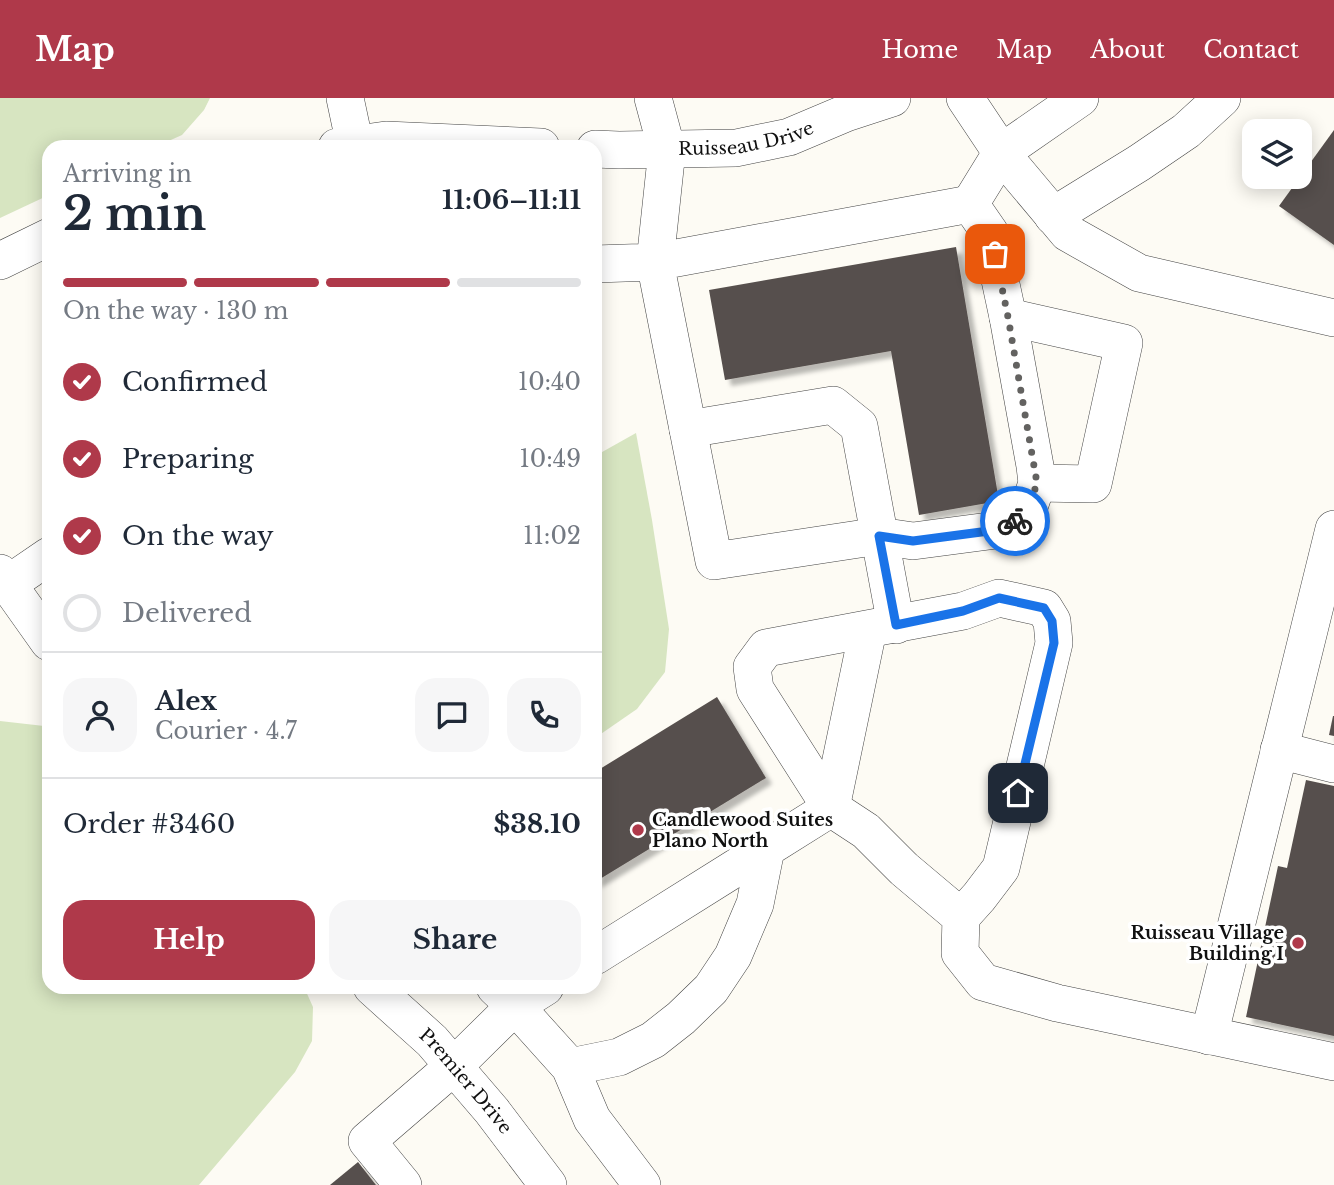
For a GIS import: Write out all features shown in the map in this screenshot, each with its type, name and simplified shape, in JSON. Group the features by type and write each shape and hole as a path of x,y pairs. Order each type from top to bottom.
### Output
{"street":[{"path":"345,98 346,140"},
{"path":"653,98 667,150 655,262 714,561 879,536 913,541 1004,529 1019,519 1030,504 1037,483 1008,317 990,233 970,204"},
{"name":"Ruisseau Drive","path":"602,149 736,148 789,137 846,113 892,98"},
{"path":"965,98 1005,158 1068,233 1139,273 1334,318"},
{"path":"602,264 655,262 970,204 1002,152 1080,98"},
{"path":"1053,216 1177,137 1222,98"},
{"path":"0,261 42,240"},
{"path":"1008,317 1124,342 1093,484 1037,483"},
{"path":"602,952 831,808 882,627 879,536 859,426 834,405 688,429"},
{"path":"1209,1036 1334,529"},
{"path":"42,560 4,579 42,632"},
{"path":"961,917 904,869 866,831 831,808 755,689 752,667 766,648 963,611 999,598 1044,608 1052,621 1054,643 1001,868 961,917 960,953 983,982 1057,1003 1334,1062"},
{"path":"1279,750 1334,764"},
{"path":"570,1067 619,1057 653,1040 711,989 733,956 755,904 766,849"},
{"name":"Premier Drive","path":"380,994 432,1041 492,1111 548,1185"},
{"path":"403,1185 367,1141 454,1066 518,994"},
{"path":"520,994 570,1067 592,1119 642,1185"}],"green space":[{"path":"0,98 210,98 204,110 182,135 171,140 42,140 42,198 0,218"},
{"path":"636,433 669,629 665,672 637,709 602,733 602,452"},
{"path":"0,721 42,726 42,994 307,994 313,1007 312,1041 295,1072 199,1185 0,1185"}],"building":[{"path":"1334,130 1334,245 1279,206 1291,189 1312,189 1312,160"},
{"path":"956,247 999,501 919,515 891,351 725,380 709,290"},
{"name":"Candlewood Suites Plano North","path":"717,697 766,778 602,878 602,768"},
{"path":"1334,716 1334,736 1329,735"},
{"name":"Ruisseau Village Building I","path":"1306,780 1334,786 1334,1036 1246,1017 1278,866 1287,868"},
{"path":"358,1162 376,1185 330,1185"}],"way so far":[{"path":"995,254 1037,483 1030,504 1015,521"}],"place":[{"name":"Candlewood Suites Plano North","path":"638,830"},
{"name":"Ruisseau Village Building I","path":"1298,943"}],"route":[{"path":"1015,521 1004,529 913,541 879,536 896,625 963,611 999,598 1044,608 1052,621 1054,643 1018,793"}]}
